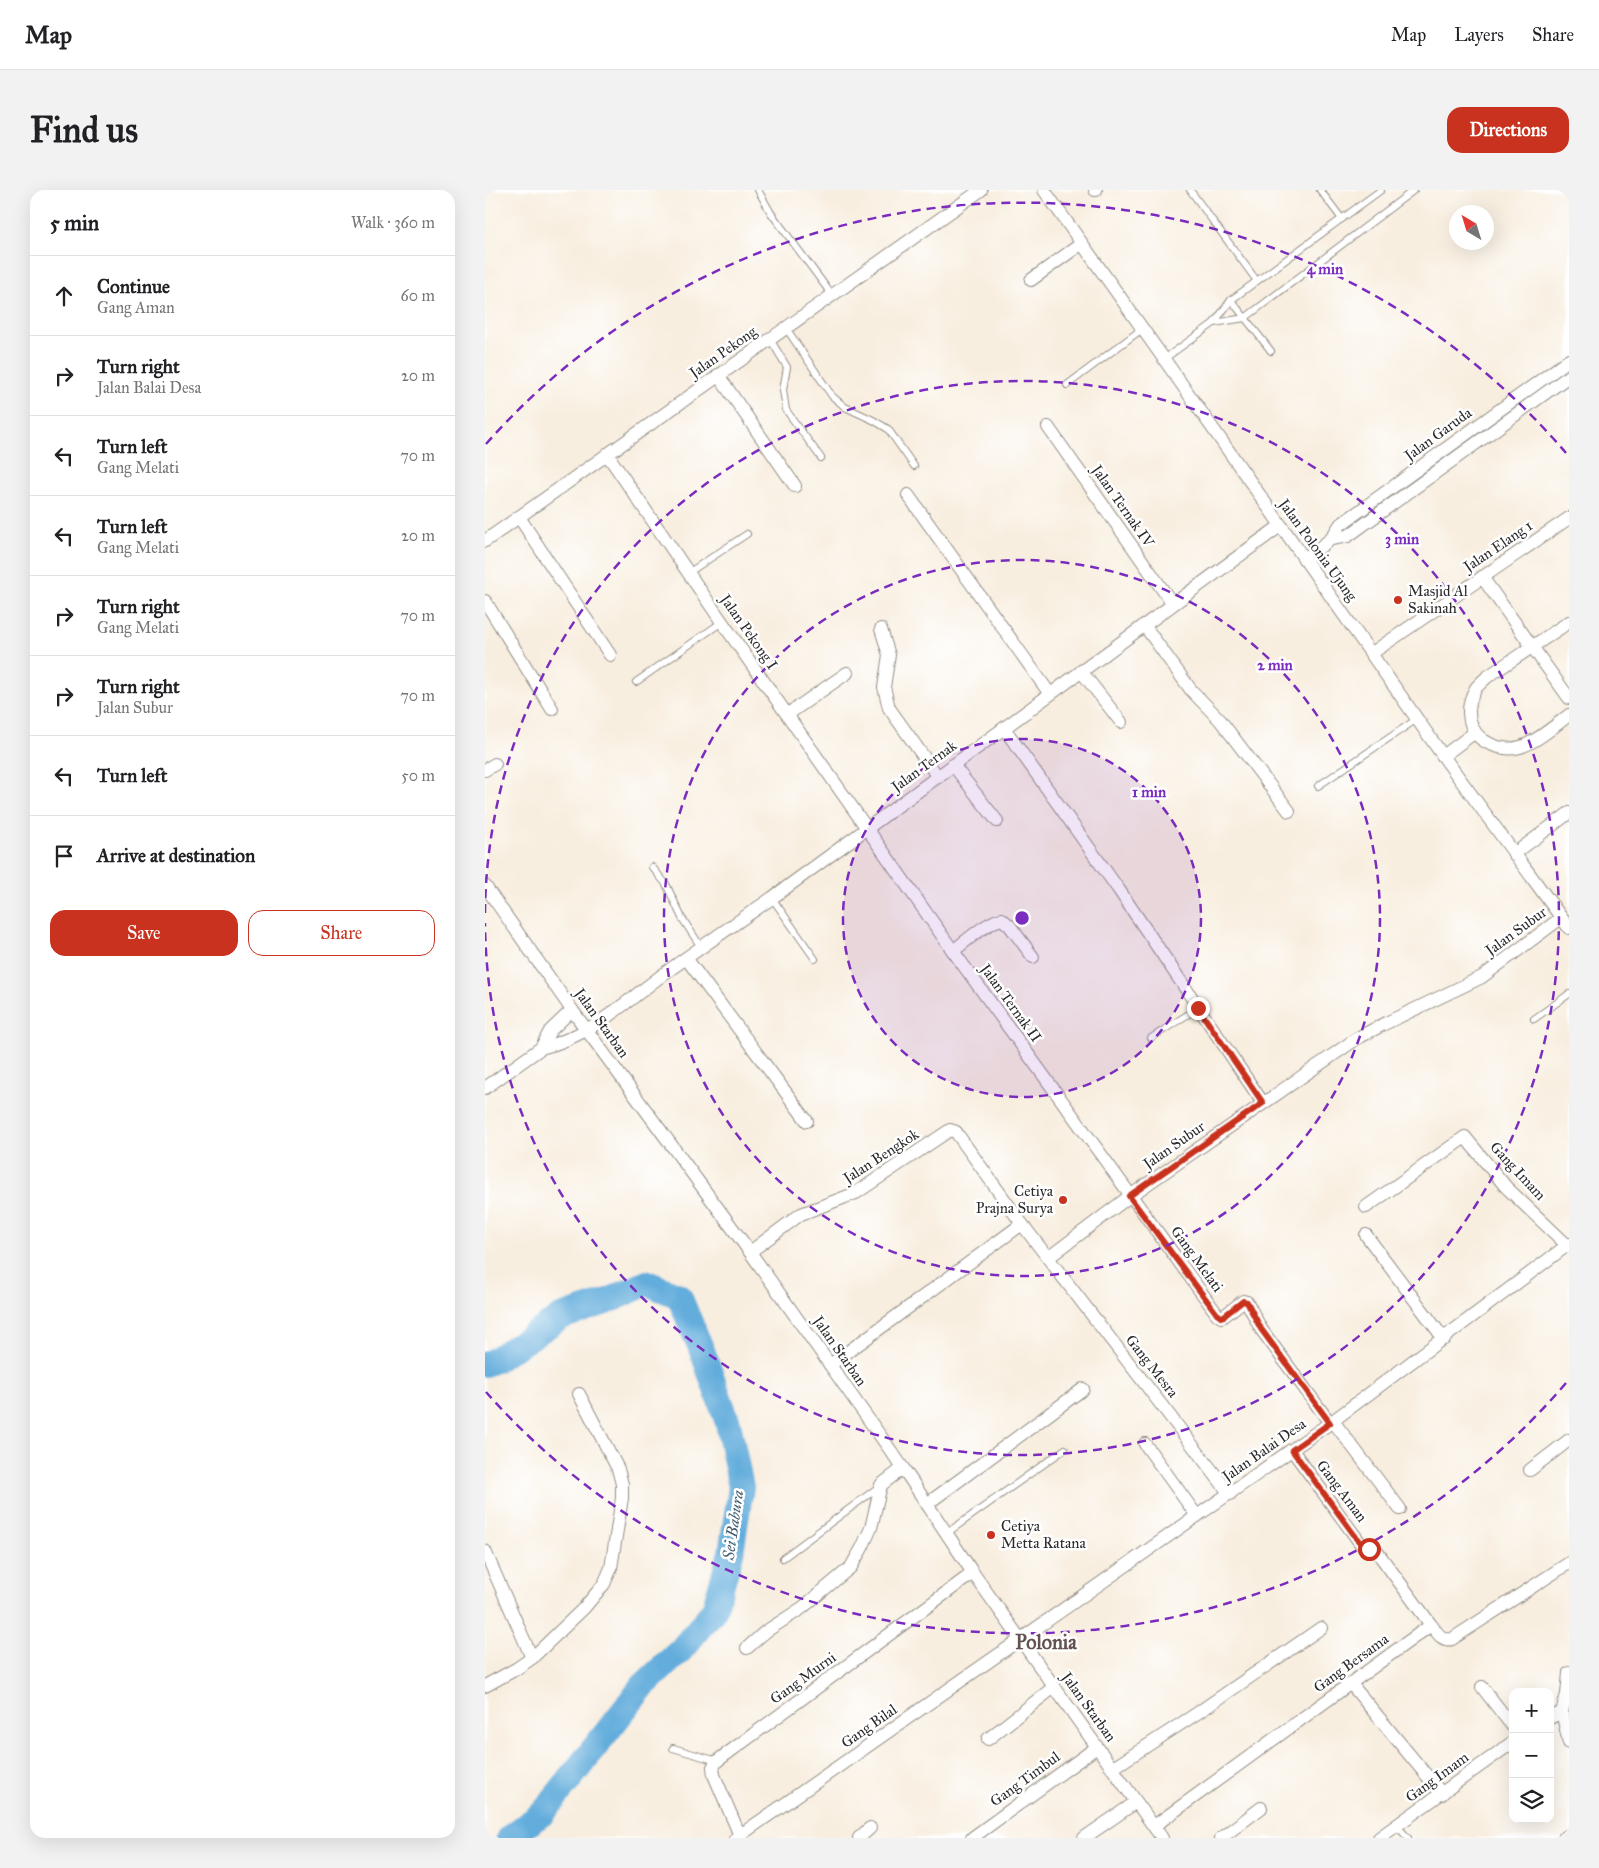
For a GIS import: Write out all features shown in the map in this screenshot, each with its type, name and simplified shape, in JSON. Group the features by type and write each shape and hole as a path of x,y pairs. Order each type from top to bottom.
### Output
{"street":[{"name":"Jalan Pekong","path":"485,541 981,190"},
{"name":"Jalan Polonia Ujung","path":"1044,190 1443,756 1565,923"},
{"path":"1031,280 1081,244"},
{"name":"Jalan Garuda","path":"1331,539 1348,536 1569,360"},
{"path":"718,375 795,486"},
{"name":"Jalan Garuda","path":"1304,559 1331,539 1340,525 1483,430 1569,376"},
{"name":"Jalan Ternak IV","path":"1048,427 1172,604"},
{"name":"Jalan Pekong I","path":"607,454 867,828"},
{"path":"908,496 1050,694"},
{"path":"519,517 610,655"},
{"name":"Jalan Elang 1","path":"1372,653 1569,518"},
{"path":"1340,525 1348,536"},
{"name":"Jalan Ternak","path":"541,1048 559,1044 587,1031 1280,526"},
{"path":"1482,577 1569,698"},
{"path":"485,601 552,710"},
{"path":"1569,622 1487,676 1477,687 1471,701 1469,716 1474,732 1483,741 1496,747 1521,747 1569,715"},
{"path":"1144,625 1191,690 1220,720 1289,811"},
{"path":"881,629 889,655 884,687 889,708 938,777"},
{"path":"1081,671 1121,722"},
{"path":"788,714 847,673"},
{"path":"1004,728 1119,890 1263,1103"},
{"path":"1443,756 1474,732"},
{"path":"953,765 997,821"},
{"path":"1514,854 1569,813"},
{"name":"Jalan Ternak II","path":"867,828 1129,1196"},
{"name":"Jalan Starban","path":"485,886 587,1031 750,1252 903,1468 973,1573 1162,1838"},
{"path":"953,951 1001,919 1009,926 1033,957"},
{"name":"Jalan Subur","path":"1048,1258 1129,1196 1357,1039 1482,977 1565,923"},
{"path":"686,958 807,1121"},
{"path":"485,1088 541,1048 550,1031 572,1010"},
{"name":"Jalan Bengkok","path":"750,1252 801,1214 856,1193 947,1132 953,1130 1023,1224"},
{"name":"Gang Imam","path":"1366,1207 1465,1137 1506,1187 1569,1245"},
{"name":"Gang Melati","path":"1129,1196 1217,1314 1221,1317 1224,1316 1243,1301 1247,1302 1261,1329 1332,1422"},
{"path":"830,1365 1023,1224 1048,1258"},
{"path":"1366,1235 1444,1339"},
{"name":"Jalan Balai Desa","path":"1020,1639 1332,1422 1569,1245"},
{"name":"Gang Mesra","path":"1048,1258 1230,1494"},
{"path":"927,1504 1083,1389"},
{"path":"485,1686 533,1658 585,1608 604,1584 611,1568 622,1498 622,1484 618,1469 579,1394"},
{"path":"1332,1422 1400,1510"},
{"path":"1530,1470 1569,1440"},
{"path":"1145,1444 1197,1516"},
{"name":"Gang Aman","path":"1292,1450 1361,1544 1375,1545 1378,1553 1431,1625"},
{"path":"747,1648 765,1632 802,1608 851,1567 871,1528 881,1485 903,1468"},
{"path":"485,1551 533,1658"},
{"path":"1431,1625 1443,1639 1452,1639 1569,1563"},
{"name":"Gang Murni","path":"717,1761 973,1573"},
{"name":"Gang Bersama","path":"1154,1826 1431,1625"},
{"path":"1113,1768 1199,1712 1321,1628"},
{"name":"Gang Bilal","path":"739,1837 1020,1639"},
{"path":"1569,1673 1567,1694 1562,1712 1569,1743"},
{"path":"1351,1684 1442,1794"},
{"path":"1482,1687 1509,1722"},
{"path":"988,1739 1054,1688"},
{"path":"1554,1716 1562,1712"},
{"name":"Gang Imam","path":"1379,1838 1509,1745"},
{"name":"Gang Timbul","path":"971,1838 1097,1747"},
{"path":"717,1761 713,1767 714,1775 739,1837"},
{"path":"1083,1838 1136,1802"},
{"path":"1221,1838 1261,1808"},
{"path":"859,1838 870,1828"},
{"path":"1564,1838 1569,1835"}],"lane":[{"path":"758,190 771,213 832,295"},
{"path":"1190,190 1257,281"},
{"path":"1320,190 1342,219"},
{"path":"1164,358 1214,323 1231,300 1381,190"},
{"path":"1214,323 1245,318 1414,190"},
{"path":"1231,300 1271,351"},
{"path":"786,328 832,396 855,413 873,420 888,429 914,466"},
{"path":"1067,385 1142,329"},
{"path":"770,339 787,367 783,390 786,410 821,458"},
{"path":"688,573 747,534"},
{"path":"636,682 722,622"},
{"path":"1318,786 1417,719"},
{"path":"652,867 666,884 682,918 701,947"},
{"path":"772,898 815,959"},
{"path":"1534,1019 1569,994"},
{"path":"1151,1038 1198,1008"},
{"path":"947,1532 1065,1449"},
{"path":"783,1558 881,1485"},
{"path":"673,1748 717,1761"},
{"path":"1397,1826 1408,1838"}],"waterway":[{"name":"Sei Babura","path":"485,1364 495,1360 561,1317 606,1302 647,1283 679,1296 703,1353 728,1423 741,1487 731,1553 714,1610 681,1650 643,1686 543,1813 509,1838"}],"place":[{"name":"Masjid Al Sakinah","path":"1398,600"},
{"name":"Cetiya Prajna Surya","path":"1063,1200"},
{"name":"Cetiya Metta Ratana","path":"991,1535"}],"district":[{"name":"Polonia","path":"1046,1642"}],"route":[{"path":"1198,1008 1263,1103 1129,1196 1217,1314 1221,1317 1224,1316 1243,1301 1247,1302 1261,1329 1330,1423 1292,1450 1361,1544 1369,1549"}]}
